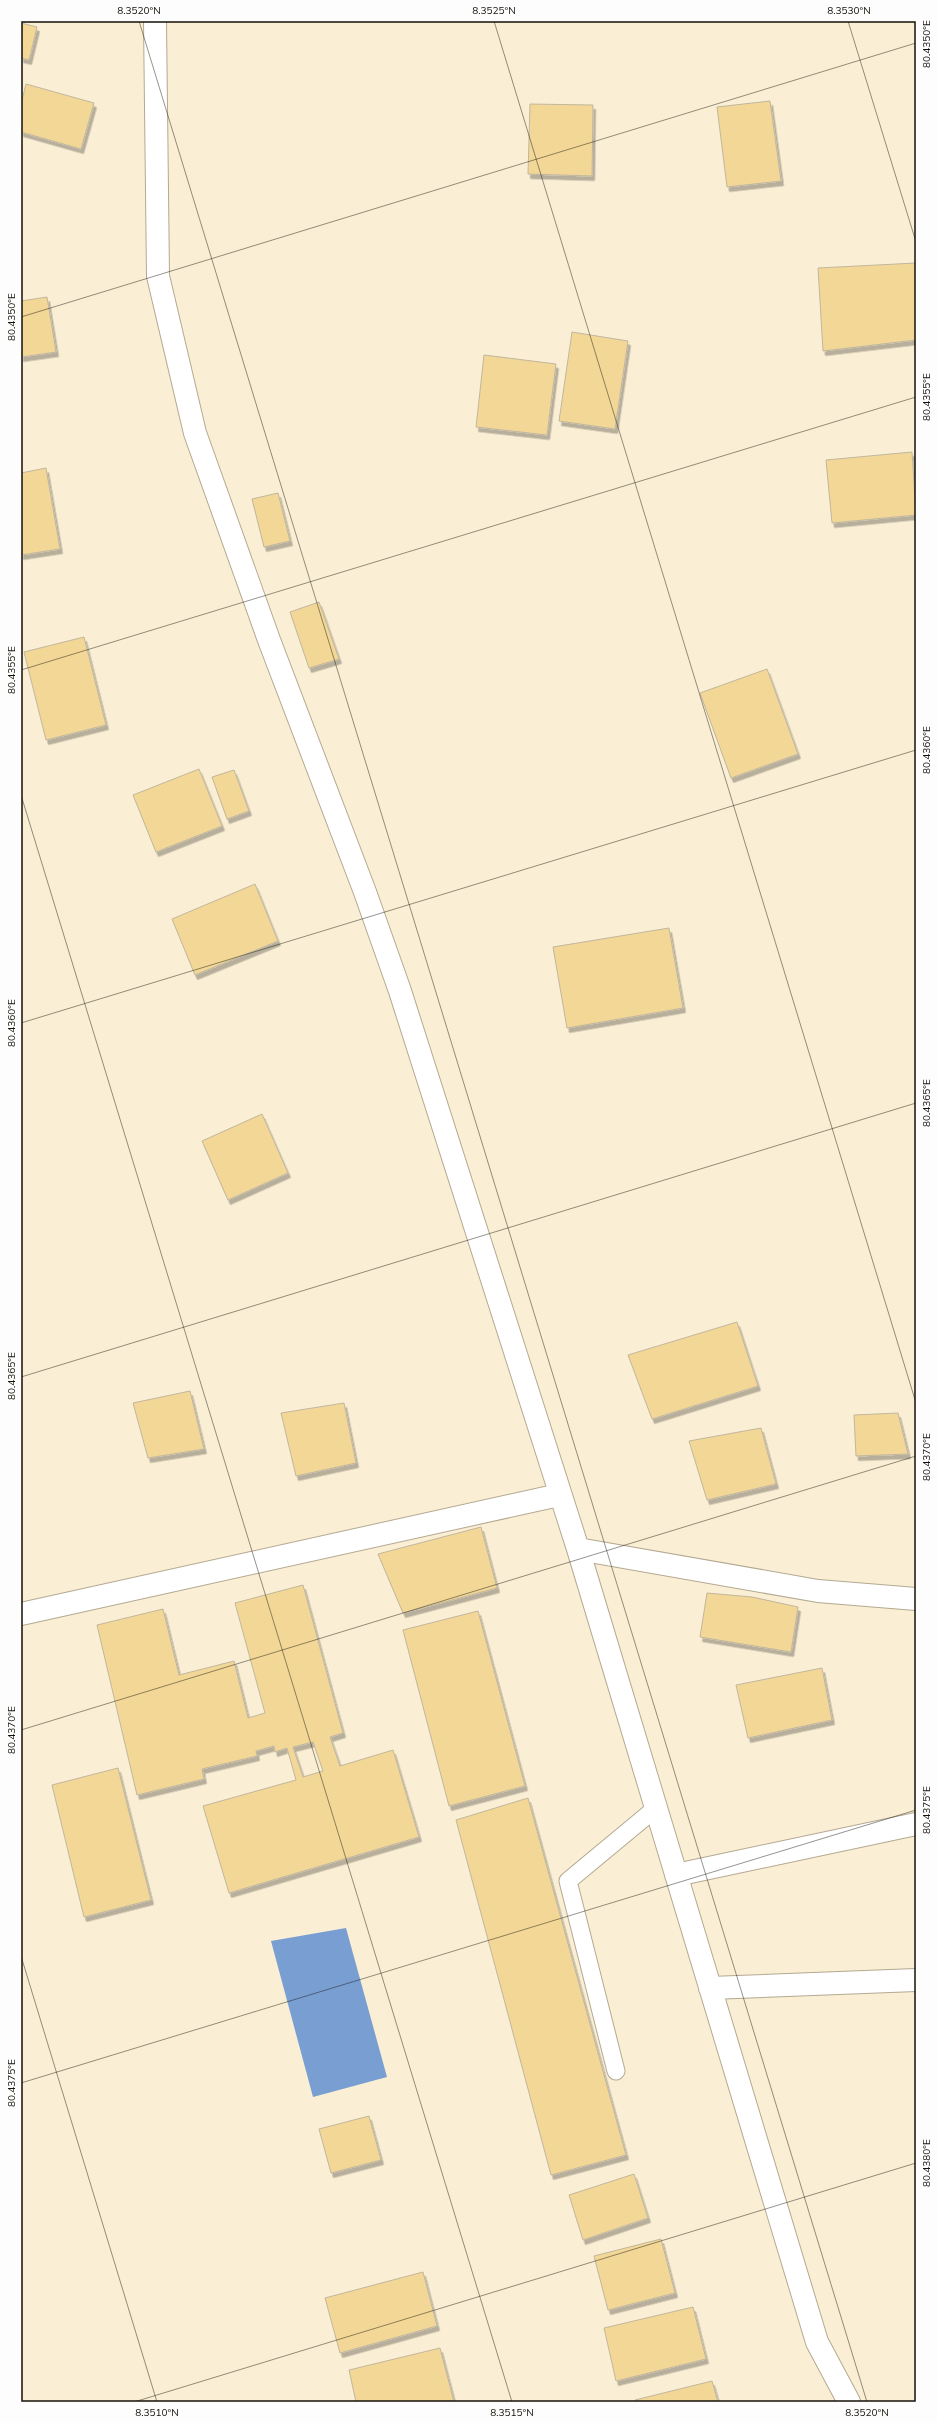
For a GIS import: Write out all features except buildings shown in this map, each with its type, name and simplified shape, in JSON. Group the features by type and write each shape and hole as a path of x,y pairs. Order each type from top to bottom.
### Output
{"street":[{"path":"155,21 158,276 195,433 269,640 366,892 400,991 559,1496 578,1548 817,2342 849,2402"},
{"path":"21,1614 559,1496"},
{"path":"578,1548 818,1591 916,1599"},
{"path":"676,1875 916,1824"},
{"path":"710,1988 916,1980"}],"lane":[{"path":"616,2071 568,1880 656,1808"}],"water":[{"path":"346,1928 387,2077 313,2097 271,1941"}]}
